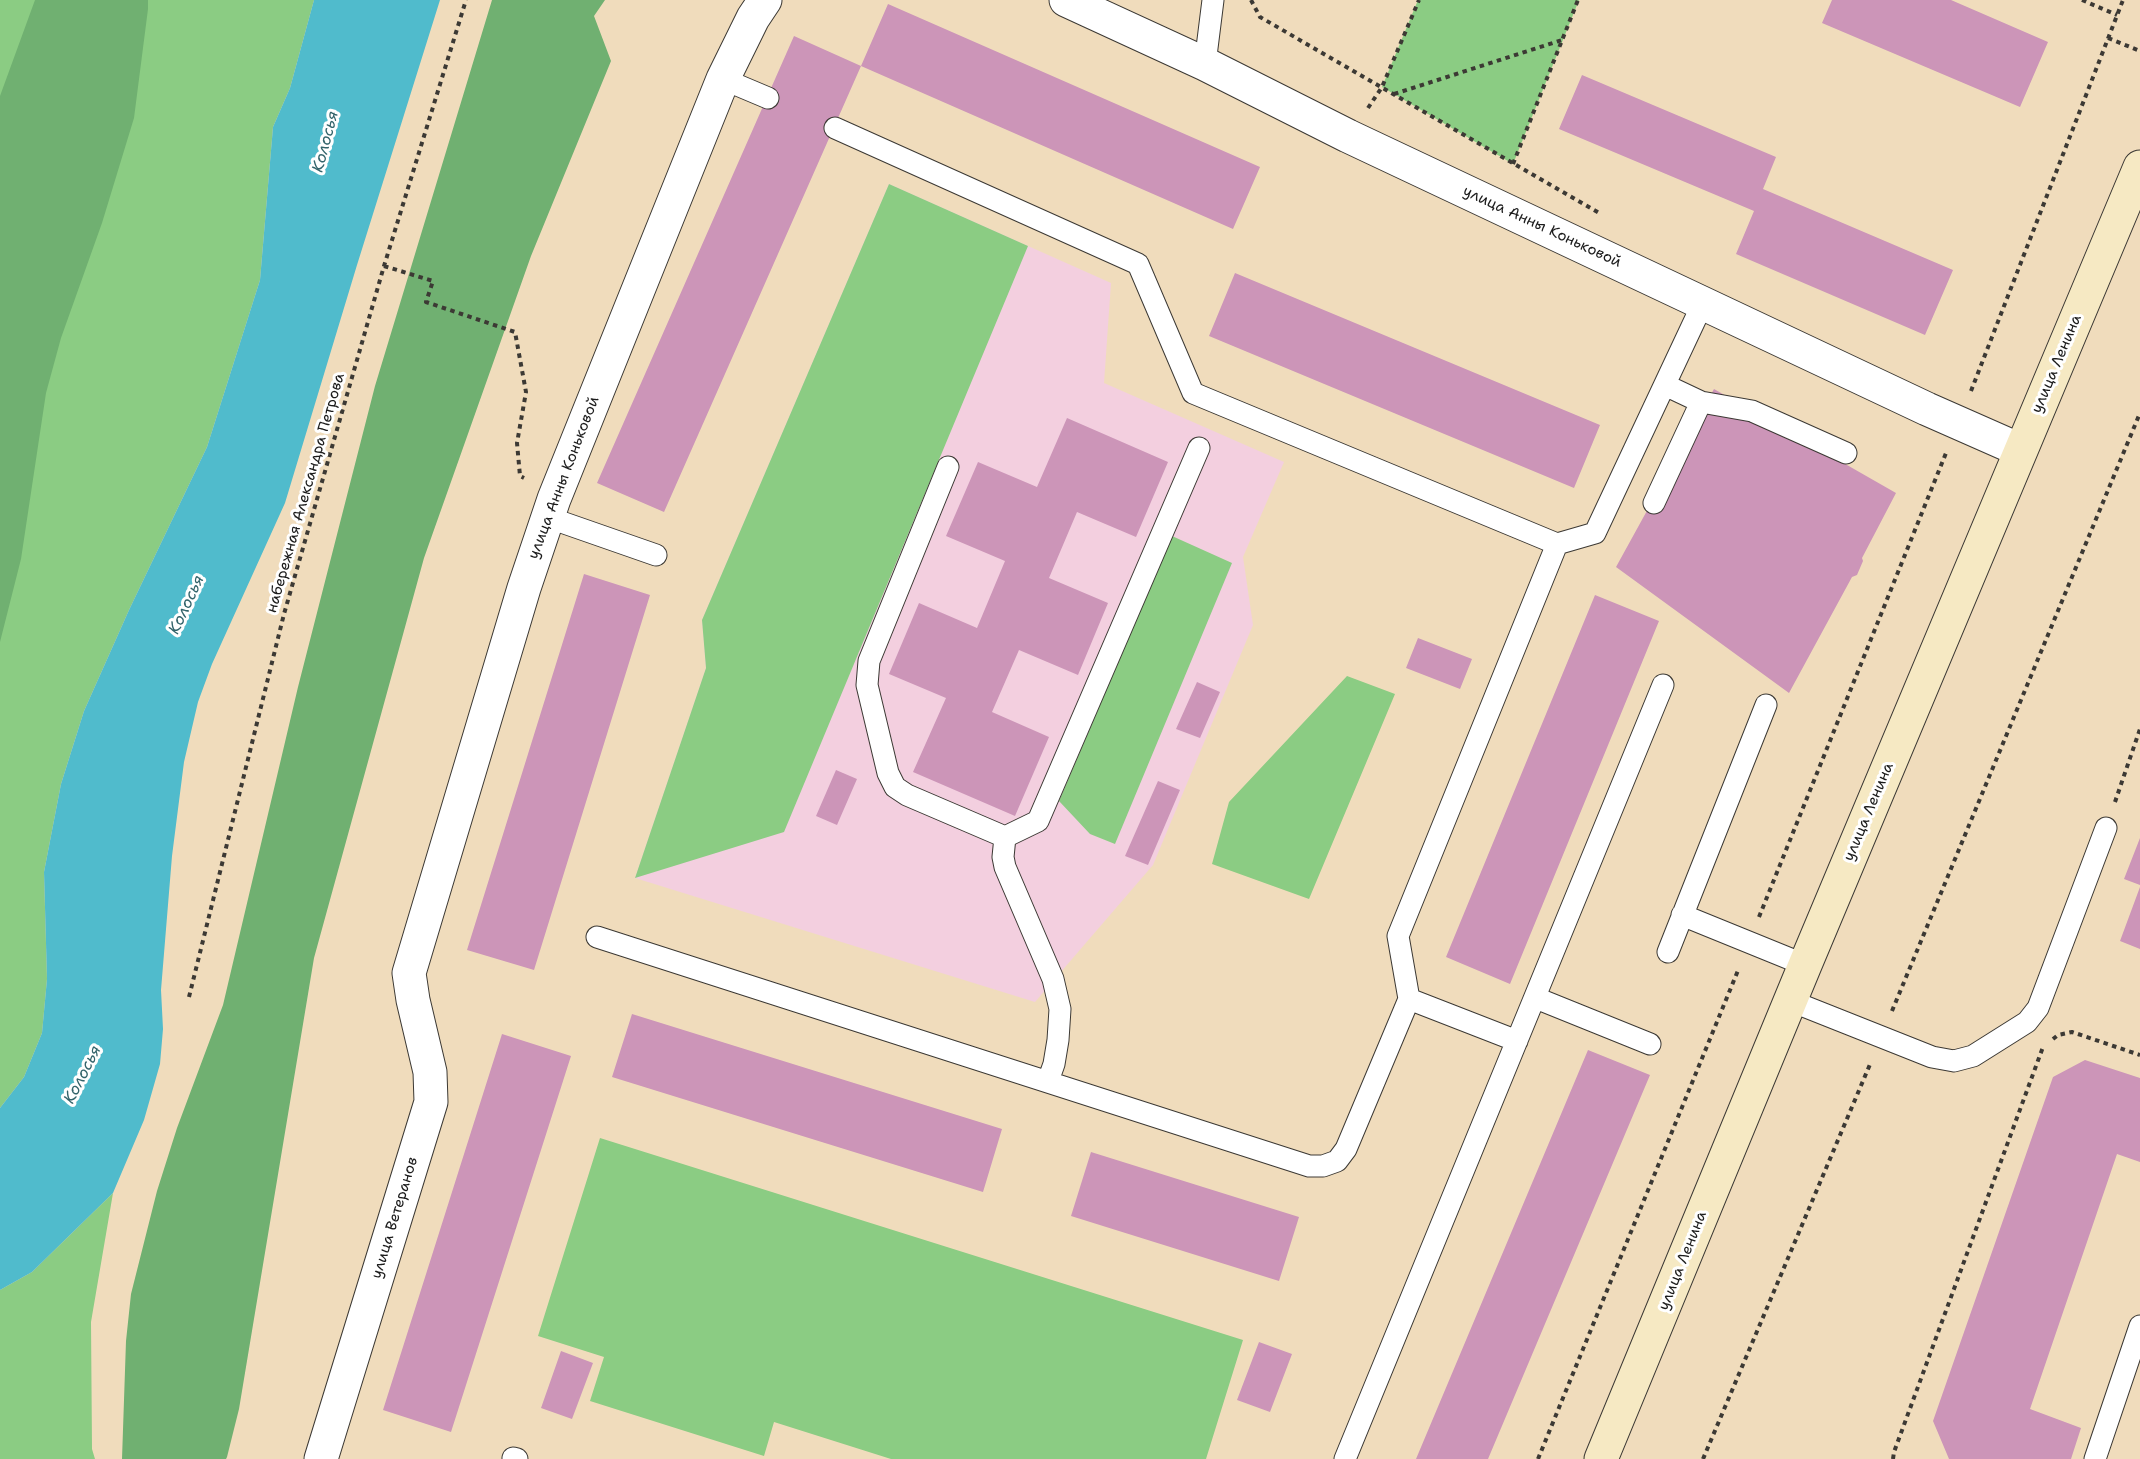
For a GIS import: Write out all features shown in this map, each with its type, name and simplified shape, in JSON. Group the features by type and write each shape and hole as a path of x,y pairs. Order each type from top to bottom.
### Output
{"main road":[{"name":"улица Ленина","path":"1601,1459 1805,965 2140,167"}],"street":[{"name":"улица Анны Коньковой","path":"409,972 550,508 723,79 753,18 765,0"},
{"name":"улица Анны Коньковой","path":"1066,0 1205,63 1348,136 2020,450"},
{"name":"улица Ветеранов","path":"321,1459 430,1101 430,1072 413,1000 409,972"}],"lane":[{"path":"1205,63 1213,0"},
{"path":"723,79 768,98"},
{"path":"835,128 1138,264 1193,393 1557,544 1595,533 1703,303"},
{"path":"1665,385 1701,402 1752,411 1846,453"},
{"path":"1654,503 1701,402"},
{"path":"948,467 869,661 867,685 888,774 895,787 907,795 1005,837 1038,821 1199,448"},
{"path":"550,508 656,555"},
{"path":"597,938 1309,1166 1323,1166 1337,1161 1346,1149 1409,999 1398,936 1557,544"},
{"path":"1345,1459 1663,685"},
{"path":"1668,952 1766,705"},
{"path":"1791,1001 1932,1057 1954,1061 1973,1056 2027,1022 2038,1008 2106,828"},
{"path":"1005,837 1003,856 1005,867 1053,979 1060,1009 1054,1064 1048,1081"},
{"path":"1682,915 1805,965"},
{"path":"1536,998 1650,1044"},
{"path":"1409,999 1517,1041"},
{"path":"2095,1459 2140,1326"}],"path":[{"name":"набережная Александра Петрова","path":"189,998 284,614 384,266 466,0"},
{"path":"1251,0 1260,16 1606,216"},
{"path":"1348,136 1382,87 1419,0"},
{"path":"1513,164 1578,0"},
{"path":"2082,0 2117,15"},
{"path":"1538,1459 1958,423 2123,0"},
{"path":"2108,38 2140,51"},
{"path":"1393,94 1562,40"},
{"path":"384,266 433,281 426,302 515,332 526,392 517,443 520,476 550,508"},
{"path":"1703,1459 2140,412"},
{"path":"2106,828 2140,729"},
{"path":"1893,1459 1893,1452 2043,1046 2058,1035 2072,1032 2140,1055"}],"shaded area":[{"path":"889,184 1111,283 1104,383 1284,462 1243,557 1253,625 1153,865 1035,1002 635,878 706,668 702,620"}],"green space":[{"path":"0,0 314,0 290,88 273,127 260,280 207,447 129,610 84,711 61,784 44,872 47,979 42,1033 24,1077 0,1108"},
{"path":"35,0 148,0 148,9 134,118 102,223 61,338 46,393 21,559 0,642 0,96"},
{"path":"492,0 605,0 594,16 611,61 531,256 424,558 314,958 239,1409 227,1457 226,1459 122,1459 126,1341 131,1294 157,1191 177,1128 223,1005 298,687 375,386"},
{"path":"1418,0 1579,0 1513,164 1382,87"},
{"path":"889,184 1028,246 784,832 635,878 706,668 702,620"},
{"path":"1172,536 1232,563 1115,844 1090,834 1059,801"},
{"path":"1347,676 1395,694 1309,899 1212,864 1229,802"},
{"path":"600,1138 1243,1340 1206,1459 891,1459 774,1422 764,1456 590,1401 604,1357 538,1336"},
{"path":"113,1193 91,1322 92,1449 95,1459 0,1459 0,1290 32,1272"}],"water":[{"name":"Колосья","path":"314,0 440,0 285,503 212,664 198,702 184,762 172,856 161,990 163,1029 160,1064 144,1120 113,1193 32,1272 0,1290 0,1108 24,1077 42,1033 47,979 44,872 61,784 84,711 129,610 207,447 260,280 273,127 290,88"}],"building":[{"path":"1832,0 1951,0 2048,42 2020,107 1822,23"},
{"path":"888,4 1260,167 1233,229 861,66"},
{"path":"794,36 861,66 664,512 597,483"},
{"path":"1582,75 1776,157 1763,189 1953,270 1925,335 1736,254 1754,211 1559,129"},
{"path":"1235,273 1600,425 1574,488 1209,336"},
{"path":"1714,389 1896,493 1862,558 1863,561 1857,575 1852,577 1789,693 1616,567"},
{"path":"1067,418 1168,462 1136,537 1077,512 1049,578 1108,603 1078,675 1019,650 992,712 1049,737 1015,816 913,772 946,698 889,674 919,603 977,628 1005,561 946,536 978,462 1037,487"},
{"path":"584,574 650,595 534,970 467,950"},
{"path":"1595,595 1659,621 1510,984 1446,957"},
{"path":"1418,638 1472,659 1460,689 1406,668"},
{"path":"1197,682 1220,692 1200,738 1176,729"},
{"path":"836,770 857,779 837,825 816,816"},
{"path":"1158,781 1180,790 1148,865 1125,856"},
{"path":"2140,838 2140,885 2124,879"},
{"path":"2140,887 2140,949 2120,941"},
{"path":"632,1014 1002,1129 983,1192 612,1077"},
{"path":"502,1034 571,1056 451,1432 383,1410"},
{"path":"1588,1050 1650,1075 1488,1459 1416,1459"},
{"path":"2085,1060 2140,1078 2140,1162 2117,1154 2030,1409 2081,1428 2071,1459 1949,1459 1933,1421 2053,1077"},
{"path":"1091,1152 1299,1217 1279,1281 1071,1216"},
{"path":"1259,1342 1292,1354 1270,1412 1237,1400"},
{"path":"561,1351 593,1363 572,1419 541,1408"}]}
